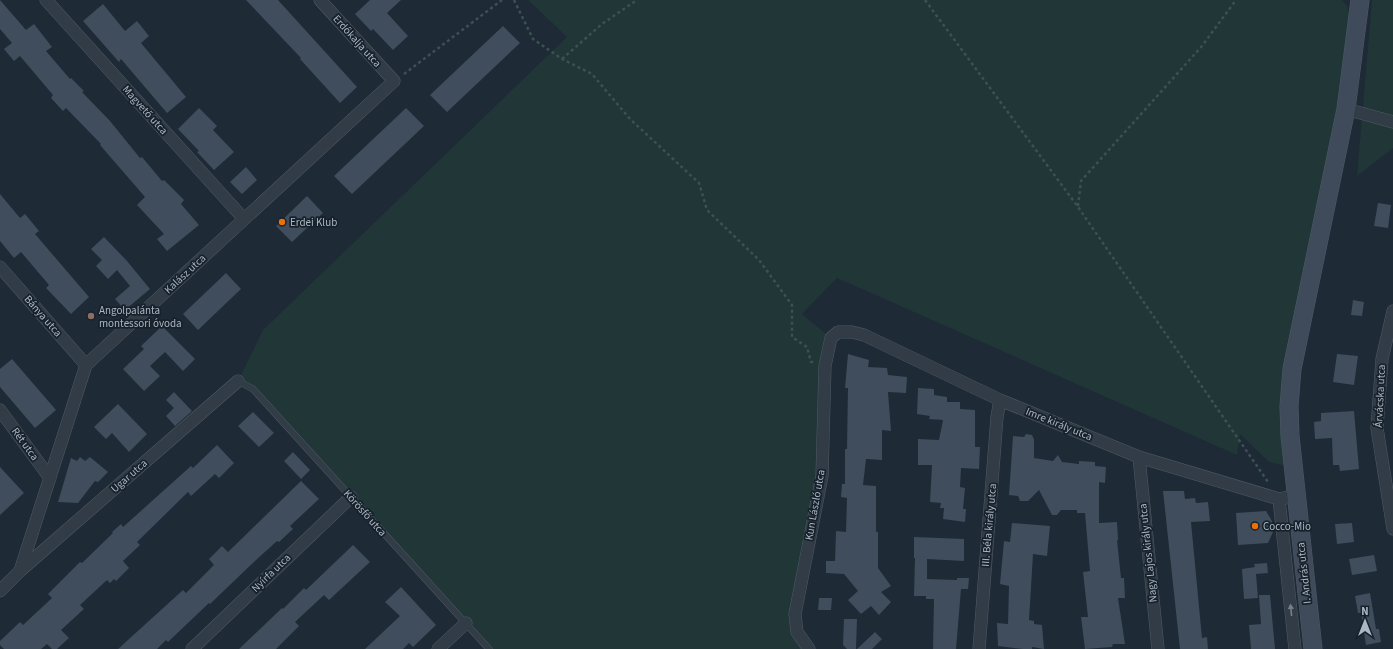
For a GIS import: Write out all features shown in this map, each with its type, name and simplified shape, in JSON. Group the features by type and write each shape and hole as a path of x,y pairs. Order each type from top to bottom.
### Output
{"main road":[{"path":"1288,497 1289,406 1292,369 1346,109 1360,0"},
{"name":"I. András utca","path":"1288,497 1312,649"}],"street":[{"name":"Magvető utca","path":"46,0 244,219"},
{"name":"Erdőkalja utca","path":"320,0 394,81"},
{"name":"Kalász utca","path":"0,591 20,571 86,365 394,81"},
{"path":"1346,109 1393,122"},
{"name":"Bánya utca","path":"0,267 86,365"},
{"name":"Árvácska utca","path":"1393,311 1382,359 1377,428 1393,529"},
{"name":"Imre király utca","path":"831,338 838,332 852,332 864,335 1000,400 1139,457 1288,497"},
{"name":"Kun László utca","path":"807,647 797,632 795,614 822,476 825,366 831,338"},
{"name":"Ugar utca","path":"20,571 238,381"},
{"name":"III. Béla király utca","path":"979,649 1000,400"},
{"name":"Rét utca","path":"0,410 50,478"},
{"name":"Nagy Lajos király utca","path":"1139,457 1158,649"},
{"name":"Nyírfa utca","path":"192,649 350,496"},
{"name":"I. András utca","path":"1288,497 1294,649"},
{"path":"438,649 466,624"}],"lane":[{"name":"Körösfő utca","path":"238,381 253,389 489,649"}],"path":[{"path":"394,81 502,0"},
{"path":"514,0 533,39 562,59 592,74 630,118 700,183 707,210 759,260 792,304 792,337 806,347 812,362 825,366"},
{"path":"562,59 602,24 637,0"},
{"path":"925,0 1078,207 1288,497"},
{"path":"1078,207 1081,181 1202,46 1236,0"}],"green space":[{"path":"528,0 1342,0 1347,6 1351,20 1337,129 1288,373 1291,467 1269,462 1240,434 1237,455 837,278 802,314 831,338 822,476 795,614 809,649 489,649 253,389 238,381 263,330 567,37"},
{"path":"1372,0 1393,0 1393,148 1357,176"}],"building":[{"path":"0,0 26,30 34,24 52,47 46,51 70,79 71,78 84,91 82,92 110,121 140,158 142,157 162,181 164,180 184,200 181,204 199,225 167,251 157,239 164,234 137,205 145,197 100,145 101,144 66,108 63,111 51,98 53,95 20,56 14,61 4,49 12,43 0,29"},
{"path":"246,0 278,0 357,87 340,103 300,59 301,58"},
{"path":"370,0 401,0 387,13 408,36 393,50 373,29 371,31 355,14"},
{"path":"103,4 125,31 137,21 149,36 141,43 186,97 167,113 121,59 119,62 83,21"},
{"path":"503,26 520,43 447,112 430,95"},
{"path":"199,108 217,126 213,130 234,152 214,170 197,152 199,151 178,129"},
{"path":"406,108 424,126 352,194 334,176"},
{"path":"246,167 257,180 242,194 230,182"},
{"path":"0,194 20,218 25,214 39,231 35,234 89,297 71,314 46,288 49,285 21,252 14,258 0,241"},
{"path":"307,196 323,213 292,242 276,226"},
{"path":"1378,203 1391,205 1388,228 1374,226"},
{"path":"104,237 127,261 150,289 125,310 115,299 130,286 117,270 108,279 96,266 102,260 91,249"},
{"path":"226,273 241,289 198,330 183,314"},
{"path":"1353,300 1364,302 1362,316 1351,315"},
{"path":"162,326 195,359 183,371 165,352 150,366 160,376 144,391 123,369 144,349 141,346"},
{"path":"848,354 869,360 868,367 887,368 888,375 907,377 906,393 888,392 891,431 882,430 882,460 866,459 863,485 876,486 878,568 891,586 881,592 891,602 879,615 871,606 861,614 848,600 858,591 844,574 826,573 826,561 835,561 836,531 846,532 847,498 841,497 842,484 845,484 845,449 847,449 848,388 845,388"},
{"path":"1337,354 1358,356 1354,385 1333,382"},
{"path":"12,359 56,410 35,428 0,387 0,369"},
{"path":"918,388 934,389 934,395 947,397 947,402 960,402 960,409 975,410 975,447 980,447 979,469 961,468 960,487 965,488 963,509 966,509 965,522 943,519 944,508 940,508 941,503 930,502 932,465 918,465 918,439 939,440 943,420 929,419 930,416 917,414"},
{"path":"174,392 192,411 175,426 166,416 174,408 166,400"},
{"path":"118,404 147,434 129,452 112,433 106,439 94,427"},
{"path":"1354,411 1359,469 1340,471 1339,465 1333,465 1332,438 1315,439 1314,422 1321,421 1321,413"},
{"path":"253,412 274,433 259,447 238,426"},
{"path":"1026,434 1032,435 1034,439 1034,458 1053,461 1058,455 1062,462 1079,464 1079,461 1095,462 1095,466 1106,467 1105,483 1099,482 1099,523 1117,522 1117,540 1121,578 1124,578 1125,598 1118,598 1125,644 1113,644 1112,647 1085,649 1081,617 1088,617 1083,572 1090,571 1085,513 1077,513 1077,510 1061,510 1057,515 1052,515 1039,490 1028,501 1020,501 1018,496 1009,495 1013,436 1024,437"},
{"path":"217,445 234,463 219,478 215,474 191,496 188,492 137,542 140,545 123,561 129,568 116,581 114,579 110,583 107,580 80,605 84,609 61,630 69,638 57,649 52,649 47,644 41,649 4,649 0,645 0,641 20,622 23,625 52,598 48,594 80,562 82,563 113,533 112,532 121,524 123,527 191,466 193,468"},
{"path":"293,452 310,470 301,479 284,461"},
{"path":"80,457 85,461 90,457 108,472 98,482 95,481 78,503 58,502 71,458 77,461"},
{"path":"0,467 24,493 0,515"},
{"path":"301,481 319,499 290,526 293,529 279,542 277,541 168,642 166,640 157,649 118,649 183,590 186,593 214,565 209,559 222,546 228,552"},
{"path":"1163,491 1184,491 1185,499 1195,498 1196,503 1208,502 1210,521 1191,522 1202,638 1207,637 1208,649 1180,649"},
{"name":"Cocco-Mio","path":"1266,511 1272,521 1273,532 1268,543 1238,545 1236,513"},
{"path":"1012,523 1050,526 1047,556 1033,554 1029,620 1034,621 1034,624 1042,625 1044,649 1032,647 1032,649 1023,649 998,646 997,623 1008,624 1009,586 1000,584 1004,541 1010,542"},
{"path":"1352,523 1354,542 1337,544 1335,524"},
{"path":"914,537 964,539 964,561 927,559 927,579 957,580 957,578 969,578 968,589 961,589 956,649 933,649 934,599 926,599 926,596 914,596"},
{"path":"353,545 370,562 329,600 324,595 295,622 299,626 276,649 239,649 304,588 306,590"},
{"path":"1374,555 1377,571 1352,575 1349,559"},
{"path":"1267,563 1268,573 1256,574 1258,598 1244,599 1242,569 1255,567 1254,564"},
{"path":"401,587 436,625 413,647 409,643 403,649 365,649 400,616 385,602"},
{"path":"1370,593 1376,629 1379,629 1381,642 1366,645 1361,613 1358,613 1355,596"},
{"path":"1259,595 1270,595 1275,649 1251,649 1249,625 1261,624"},
{"path":"819,598 832,598 831,610 818,610"},
{"path":"844,619 857,619 856,649 847,649 843,645"},
{"path":"875,632 882,639 872,649 857,649"}],"place":[{"name":"Erdei Klub","path":"282,222"},
{"name":"Angolpalánta montessori óvoda","path":"91,316"},
{"name":"Cocco-Mio","path":"1255,526"}]}
